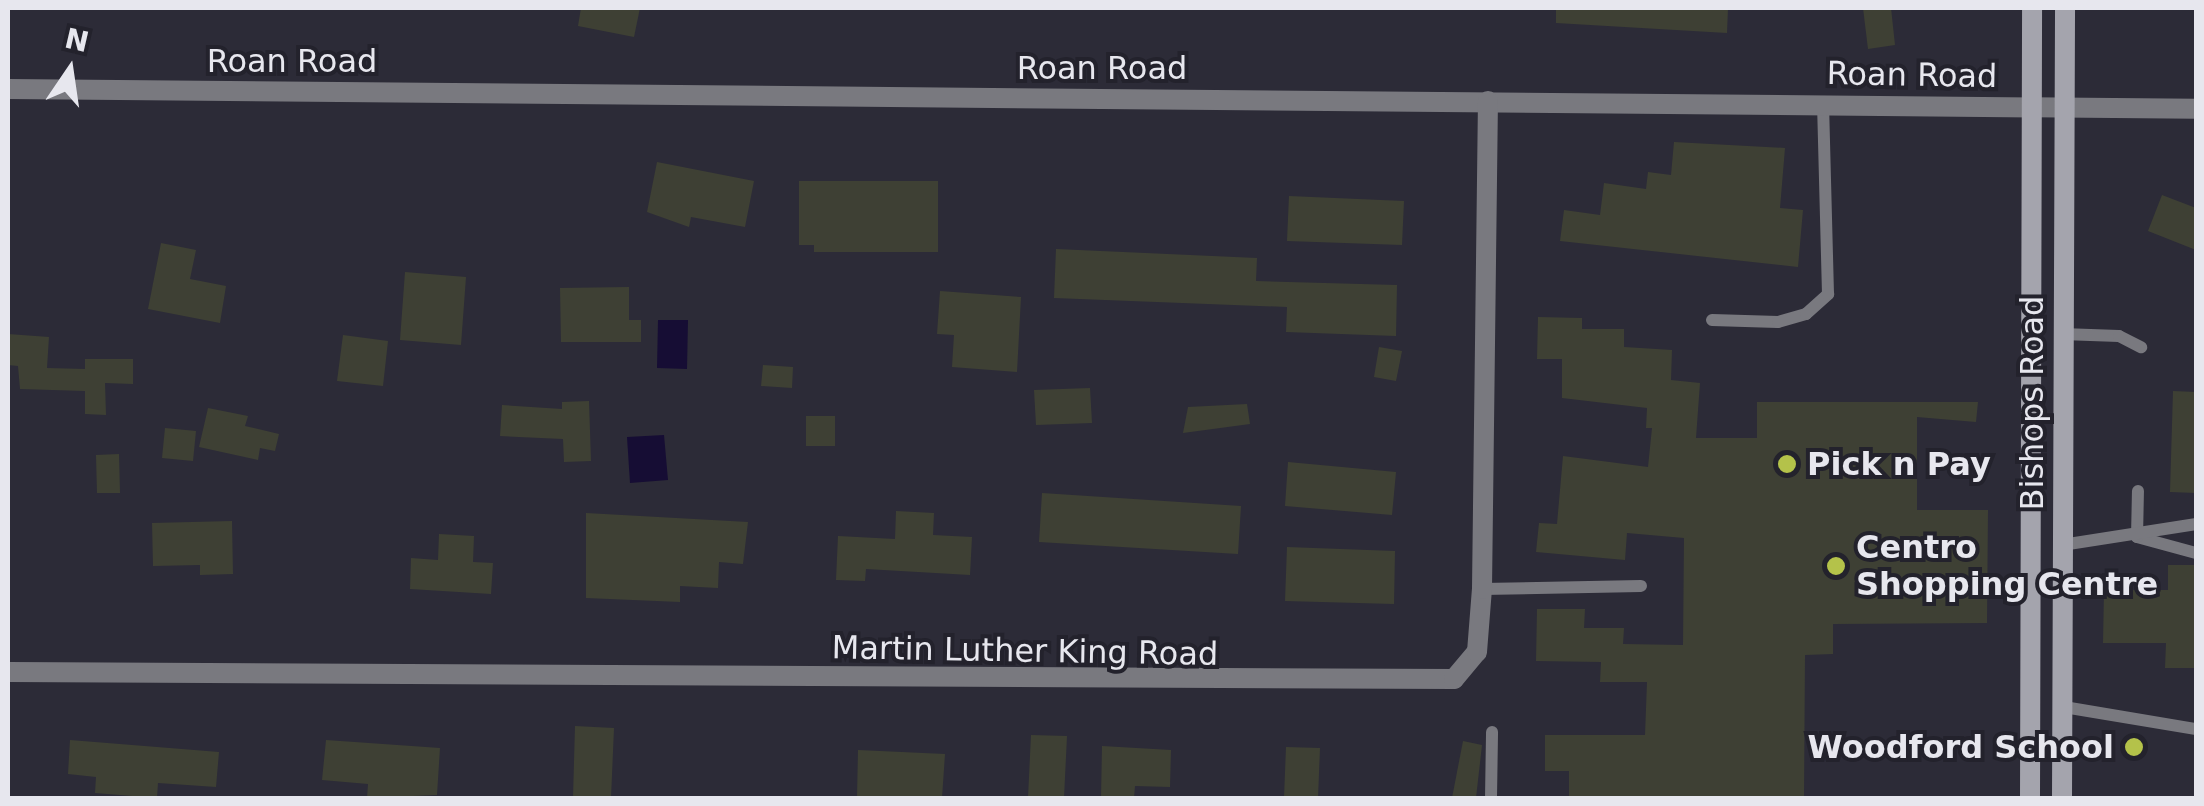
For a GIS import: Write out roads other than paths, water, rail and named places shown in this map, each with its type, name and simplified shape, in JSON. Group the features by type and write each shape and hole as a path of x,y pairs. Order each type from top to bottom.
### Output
{"main road":[{"name":"Bishops Road","path":"2030,798 2032,8"},
{"name":"Bishops Road","path":"2062,798 2065,8"}],"street":[{"name":"Roan Road","path":"8,89 2196,109"},
{"name":"Martin Luther King Road","path":"8,672 1436,684 1454,680 1476,652 1482,589 1488,102"}],"lane":[{"path":"1712,320 1778,322 1806,314 1828,294 1824,104"},
{"path":"2062,334 2119,336 2141,347"},
{"path":"2137,537 2138,490"},
{"path":"2062,546 2137,537 2196,524"},
{"path":"2137,537 2196,552"},
{"path":"1482,589 1641,586"},
{"path":"2064,707 2196,729"},
{"path":"1491,798 1492,732"}],"place":[{"name":"Pick n Pay","path":"1787,464"},
{"name":"Centro Shopping Centre","path":"1836,566"},
{"name":"Woodford School","path":"2134,747"}]}
